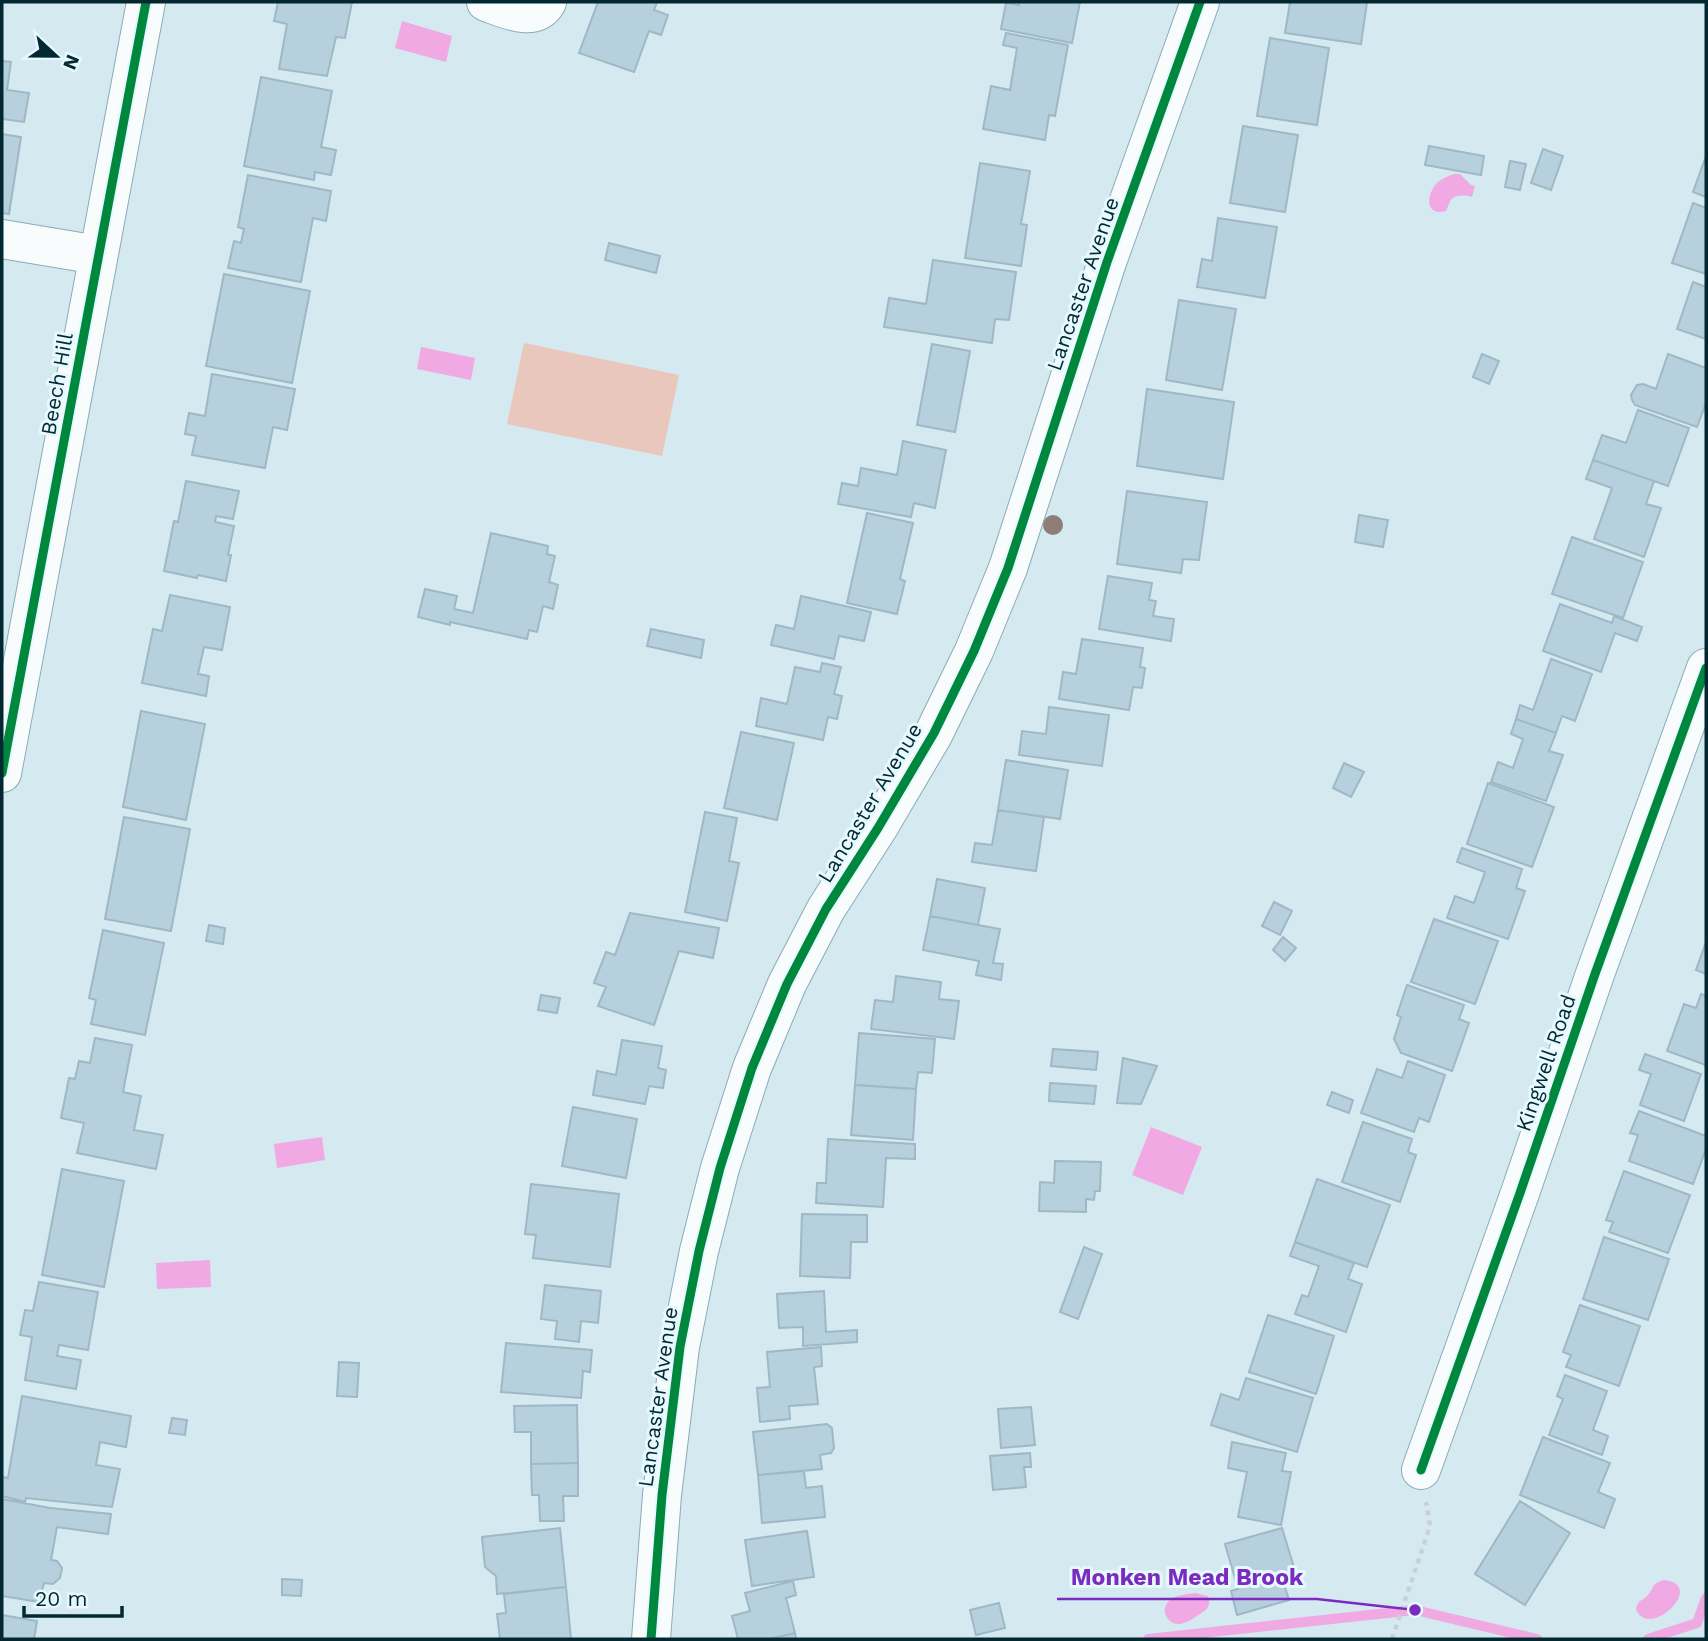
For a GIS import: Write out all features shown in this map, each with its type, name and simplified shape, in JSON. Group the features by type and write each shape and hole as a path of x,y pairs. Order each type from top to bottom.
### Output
{"street":[{"name":"Beech Hill","path":"2,773 146,2"},
{"path":"486,2 523,15 544,7 547,2"},
{"name":"Lancaster Avenue","path":"651,1639 662,1496 680,1347 720,1168 752,1068 787,984 826,909 934,733 975,651 1008,568 1107,262 1199,2"},
{"path":"2,239 98,256"},
{"name":"Kingwell Road","path":"1421,1470 1706,668"}],"path":[{"path":"1392,1639 1430,1526 1421,1470"}],"shaded area":[{"path":"402,21 452,36 446,62 395,48"},
{"path":"1454,174 1460,174 1475,186 1472,197 1455,197 1446,211 1434,210 1429,202 1434,186"},
{"path":"524,343 679,375 662,456 507,424"},
{"path":"421,347 475,358 471,380 417,369"},
{"path":"1151,1127 1202,1147 1183,1195 1132,1175"},
{"path":"322,1137 325,1160 277,1168 274,1144"},
{"path":"210,1260 211,1287 157,1289 156,1263"},
{"path":"1664,1580 1676,1584 1680,1591 1678,1600 1662,1615 1652,1619 1642,1617 1636,1609 1638,1604 1655,1585"},
{"path":"1195,1593 1208,1596 1209,1604 1205,1610 1183,1623 1176,1624 1169,1620 1165,1609 1169,1601 1178,1596"}],"building":[{"path":"278,2 352,2 345,38 336,37 327,76 279,69 287,24 274,21"},
{"path":"598,2 657,2 654,10 668,15 661,35 649,31 634,72 579,53"},
{"path":"1019,2 1080,2 1072,43 1001,29 1006,3 1019,5"},
{"path":"1290,2 1367,2 1361,44 1285,33"},
{"path":"1006,33 1068,45 1055,116 1049,115 1045,140 983,129 991,86 1010,90 1017,48 1003,45"},
{"path":"1270,38 1329,48 1317,125 1257,116"},
{"path":"2,61 11,62 7,90 29,93 24,122 2,119"},
{"path":"261,77 332,91 321,147 336,150 331,175 315,172 314,180 244,166"},
{"path":"1243,126 1298,135 1285,212 1230,203"},
{"path":"2,134 21,137 9,214 2,213"},
{"path":"1429,146 1484,156 1481,175 1425,165"},
{"path":"1543,149 1563,156 1551,190 1531,183"},
{"path":"1706,156 1706,197 1693,192"},
{"path":"1510,161 1526,164 1520,190 1505,187"},
{"path":"980,163 1030,171 1021,224 1027,225 1021,266 965,258"},
{"path":"248,175 331,191 326,221 313,218 301,282 228,268 234,241 241,243 244,229 238,227"},
{"path":"1693,203 1706,208 1706,274 1672,263"},
{"path":"1218,218 1277,227 1265,298 1197,287 1202,259 1212,261"},
{"path":"609,243 660,256 656,273 605,260"},
{"path":"933,260 1016,272 1009,320 995,319 992,343 884,327 889,298 926,304"},
{"path":"224,274 310,291 292,383 206,366"},
{"path":"1693,282 1706,287 1706,339 1677,329"},
{"path":"1179,300 1236,309 1222,390 1166,380"},
{"path":"932,344 970,351 955,432 917,425"},
{"path":"1482,354 1499,361 1489,384 1473,377"},
{"path":"1668,354 1706,368 1706,403 1697,427 1635,405 1632,400 1631,395 1637,385 1643,384 1656,389"},
{"path":"212,374 295,389 287,430 273,427 265,468 192,455 196,436 185,434 189,413 205,416"},
{"path":"1147,389 1234,402 1223,479 1137,466"},
{"path":"1638,410 1689,428 1668,486 1593,460 1602,435 1626,443"},
{"path":"903,441 946,450 935,508 914,503 911,517 838,504 842,483 858,486 861,468 897,475"},
{"path":"1593,460 1654,481 1646,504 1661,508 1644,557 1594,539 1612,488 1586,479"},
{"path":"186,481 239,491 233,519 216,516 215,522 234,526 226,581 164,571 174,521 178,522"},
{"path":"1127,491 1207,502 1199,560 1183,559 1181,573 1117,564"},
{"path":"867,513 913,523 900,579 905,581 897,614 847,603"},
{"path":"1359,515 1388,520 1383,547 1355,542"},
{"path":"491,533 548,546 547,554 555,556 549,582 558,585 553,609 543,606 537,632 529,630 527,639 418,617 425,589 457,596 454,609 473,613"},
{"path":"1572,537 1643,562 1623,618 1552,594"},
{"path":"1108,576 1152,583 1149,600 1156,601 1153,616 1174,619 1171,641 1099,629"},
{"path":"170,595 230,607 222,650 204,647 198,674 209,676 206,696 142,683 153,629 162,631"},
{"path":"801,596 871,612 864,641 839,636 834,659 771,645 776,625 794,629"},
{"path":"1560,604 1612,623 1614,616 1642,627 1637,641 1615,633 1601,672 1543,651"},
{"path":"651,629 704,640 701,658 647,646"},
{"path":"1082,639 1143,648 1140,667 1145,668 1142,688 1133,687 1129,710 1059,699 1063,672 1076,674"},
{"path":"1551,659 1592,674 1575,721 1562,716 1556,733 1516,719 1520,705 1533,710"},
{"path":"822,663 841,667 834,694 842,696 837,719 828,717 823,740 756,726 761,698 787,704 795,667 820,672"},
{"path":"1049,707 1109,715 1102,766 1019,755 1022,731 1046,734"},
{"path":"141,711 205,724 186,820 123,807"},
{"path":"1516,719 1556,733 1549,751 1563,755 1546,801 1491,782 1498,762 1513,768 1523,739 1511,734"},
{"path":"741,732 794,743 777,820 724,808"},
{"path":"1006,760 1068,770 1060,819 998,810"},
{"path":"1344,763 1364,772 1351,797 1333,788"},
{"path":"1488,783 1554,807 1532,867 1467,844"},
{"path":"998,810 1044,817 1036,871 972,862 975,843 992,845"},
{"path":"705,812 737,818 729,861 739,863 727,921 685,912"},
{"path":"124,817 190,829 171,931 105,919"},
{"path":"1462,848 1522,869 1516,888 1525,891 1508,939 1447,918 1455,896 1474,903 1485,872 1457,862"},
{"path":"937,879 985,888 978,925 930,916"},
{"path":"1274,902 1292,911 1280,935 1262,926"},
{"path":"630,913 719,928 713,958 679,951 654,1025 598,1006 606,987 594,983 606,952 615,955"},
{"path":"930,916 1000,929 993,963 1003,964 1001,980 976,975 979,961 923,950"},
{"path":"1434,919 1498,941 1475,1004 1411,982"},
{"path":"209,925 225,928 223,944 206,941"},
{"path":"103,930 164,943 145,1035 91,1024 96,1000 89,998"},
{"path":"1283,937 1296,948 1285,961 1273,950"},
{"path":"1706,942 1706,974 1696,970"},
{"path":"896,976 941,982 939,999 959,1001 954,1039 871,1029 875,1000 893,1002"},
{"path":"1407,985 1464,1005 1459,1019 1469,1023 1452,1071 1401,1053 1394,1039 1401,1017 1397,1015"},
{"path":"1701,994 1706,996 1706,1065 1667,1051 1684,1004 1696,1008"},
{"path":"541,995 560,998 557,1013 538,1010"},
{"path":"859,1033 935,1039 932,1073 918,1072 916,1089 855,1085"},
{"path":"95,1038 132,1045 123,1092 141,1096 134,1130 163,1135 156,1169 77,1153 84,1123 61,1118 69,1078 75,1079 79,1061 90,1063"},
{"path":"622,1040 662,1046 658,1068 666,1070 663,1088 649,1086 645,1104 593,1095 597,1071 616,1075"},
{"path":"1053,1049 1098,1052 1096,1070 1051,1066"},
{"path":"1645,1054 1701,1074 1684,1121 1640,1105 1651,1074 1639,1070"},
{"path":"1123,1058 1157,1066 1141,1104 1117,1103"},
{"path":"1408,1061 1445,1075 1429,1122 1419,1118 1414,1132 1361,1113 1377,1069 1402,1078"},
{"path":"1050,1083 1096,1086 1094,1104 1049,1101"},
{"path":"855,1085 916,1089 913,1140 851,1135"},
{"path":"1332,1092 1353,1100 1349,1113 1327,1105"},
{"path":"573,1107 637,1119 626,1178 562,1166"},
{"path":"1639,1111 1706,1136 1706,1149 1693,1184 1629,1161 1638,1135 1630,1133"},
{"path":"1363,1122 1412,1139 1408,1152 1416,1155 1400,1202 1342,1182"},
{"path":"828,1139 915,1144 915,1159 886,1158 883,1207 816,1203 817,1183 826,1183"},
{"path":"1055,1161 1101,1162 1100,1191 1095,1191 1094,1200 1086,1199 1086,1212 1039,1211 1040,1182 1054,1183"},
{"path":"62,1169 124,1181 104,1287 42,1275"},
{"path":"1624,1171 1690,1195 1668,1253 1609,1232 1613,1222 1606,1220"},
{"path":"1317,1179 1390,1205 1367,1267 1295,1242"},
{"path":"531,1184 619,1194 610,1267 533,1258 536,1235 525,1234"},
{"path":"802,1214 867,1215 867,1242 851,1242 850,1278 800,1276"},
{"path":"1604,1237 1669,1259 1648,1320 1583,1299"},
{"path":"1295,1242 1354,1263 1348,1279 1362,1284 1346,1332 1295,1314 1302,1295 1308,1297 1319,1266 1290,1256"},
{"path":"1084,1247 1102,1254 1078,1319 1060,1312"},
{"path":"39,1282 98,1292 88,1350 59,1345 57,1356 81,1360 76,1389 25,1380 32,1337 20,1335 25,1310 33,1311"},
{"path":"545,1285 601,1291 598,1323 581,1321 579,1342 555,1339 557,1321 541,1319"},
{"path":"824,1291 826,1332 857,1330 857,1342 803,1346 803,1327 779,1328 777,1294"},
{"path":"1580,1305 1640,1326 1619,1386 1566,1367 1571,1355 1563,1352"},
{"path":"1268,1315 1334,1336 1316,1394 1249,1372"},
{"path":"506,1343 592,1350 590,1372 583,1371 581,1398 501,1392"},
{"path":"821,1347 822,1366 814,1367 818,1404 789,1406 790,1419 760,1422 757,1388 770,1387 767,1352"},
{"path":"339,1362 359,1363 357,1397 337,1396"},
{"path":"1565,1375 1607,1391 1593,1430 1608,1436 1602,1455 1549,1435 1563,1399 1557,1396"},
{"path":"1246,1378 1313,1398 1297,1452 1211,1425 1221,1394 1239,1400"},
{"path":"22,1396 131,1416 126,1447 100,1442 96,1465 120,1469 112,1507 26,1498 25,1502 2,1496 2,1477 8,1478"},
{"path":"577,1405 578,1463 531,1464 531,1432 515,1432 514,1406"},
{"path":"1031,1407 1035,1445 1001,1448 998,1409"},
{"path":"172,1418 187,1420 185,1435 169,1433"},
{"path":"827,1424 832,1428 834,1448 831,1453 820,1455 822,1469 758,1475 753,1432"},
{"path":"1543,1437 1610,1463 1598,1492 1615,1499 1604,1528 1520,1495"},
{"path":"1232,1442 1286,1453 1282,1471 1291,1472 1281,1525 1238,1517 1247,1472 1228,1468"},
{"path":"1030,1453 1031,1467 1024,1467 1026,1487 993,1490 990,1456"},
{"path":"578,1463 578,1496 563,1496 564,1521 540,1521 539,1495 532,1495 531,1464"},
{"path":"804,1471 806,1488 822,1486 825,1517 762,1523 758,1475"},
{"path":"2,1499 50,1508 111,1514 108,1534 57,1527 51,1560 57,1561 62,1568 60,1578 53,1584 44,1583 39,1602 2,1596"},
{"path":"1520,1501 1570,1533 1525,1605 1475,1574"},
{"path":"560,1528 566,1587 497,1594 496,1576 485,1567 482,1537"},
{"path":"1282,1528 1297,1577 1283,1581 1289,1600 1237,1615 1231,1591 1238,1589 1225,1544"},
{"path":"807,1531 814,1577 752,1586 745,1540"},
{"path":"282,1579 302,1580 301,1596 282,1595"},
{"path":"793,1581 796,1595 786,1598 795,1633 770,1639 738,1639 732,1616 750,1611 745,1593"},
{"path":"566,1587 571,1639 500,1639 497,1614 506,1613 504,1594"},
{"path":"999,1603 1005,1628 976,1635 970,1610"},
{"path":"2,1615 37,1621 34,1639 2,1639"},
{"path":"795,1633 796,1639 770,1639"}],"waterway":[{"path":"1648,1639 1697,1623 1706,1598"},
{"path":"1148,1639 1415,1610 1537,1639"}],"cycle path":[{"path":"2,773 146,2"},
{"path":"651,1639 662,1495 680,1347 699,1251 720,1168 752,1068 787,984 826,909 934,733 974,651 1008,568 1107,262 1200,2"},
{"path":"1421,1470 1595,974 1706,668"}],"place":[{"name":"Monken Mead Brook","path":"1415,1610"}]}
